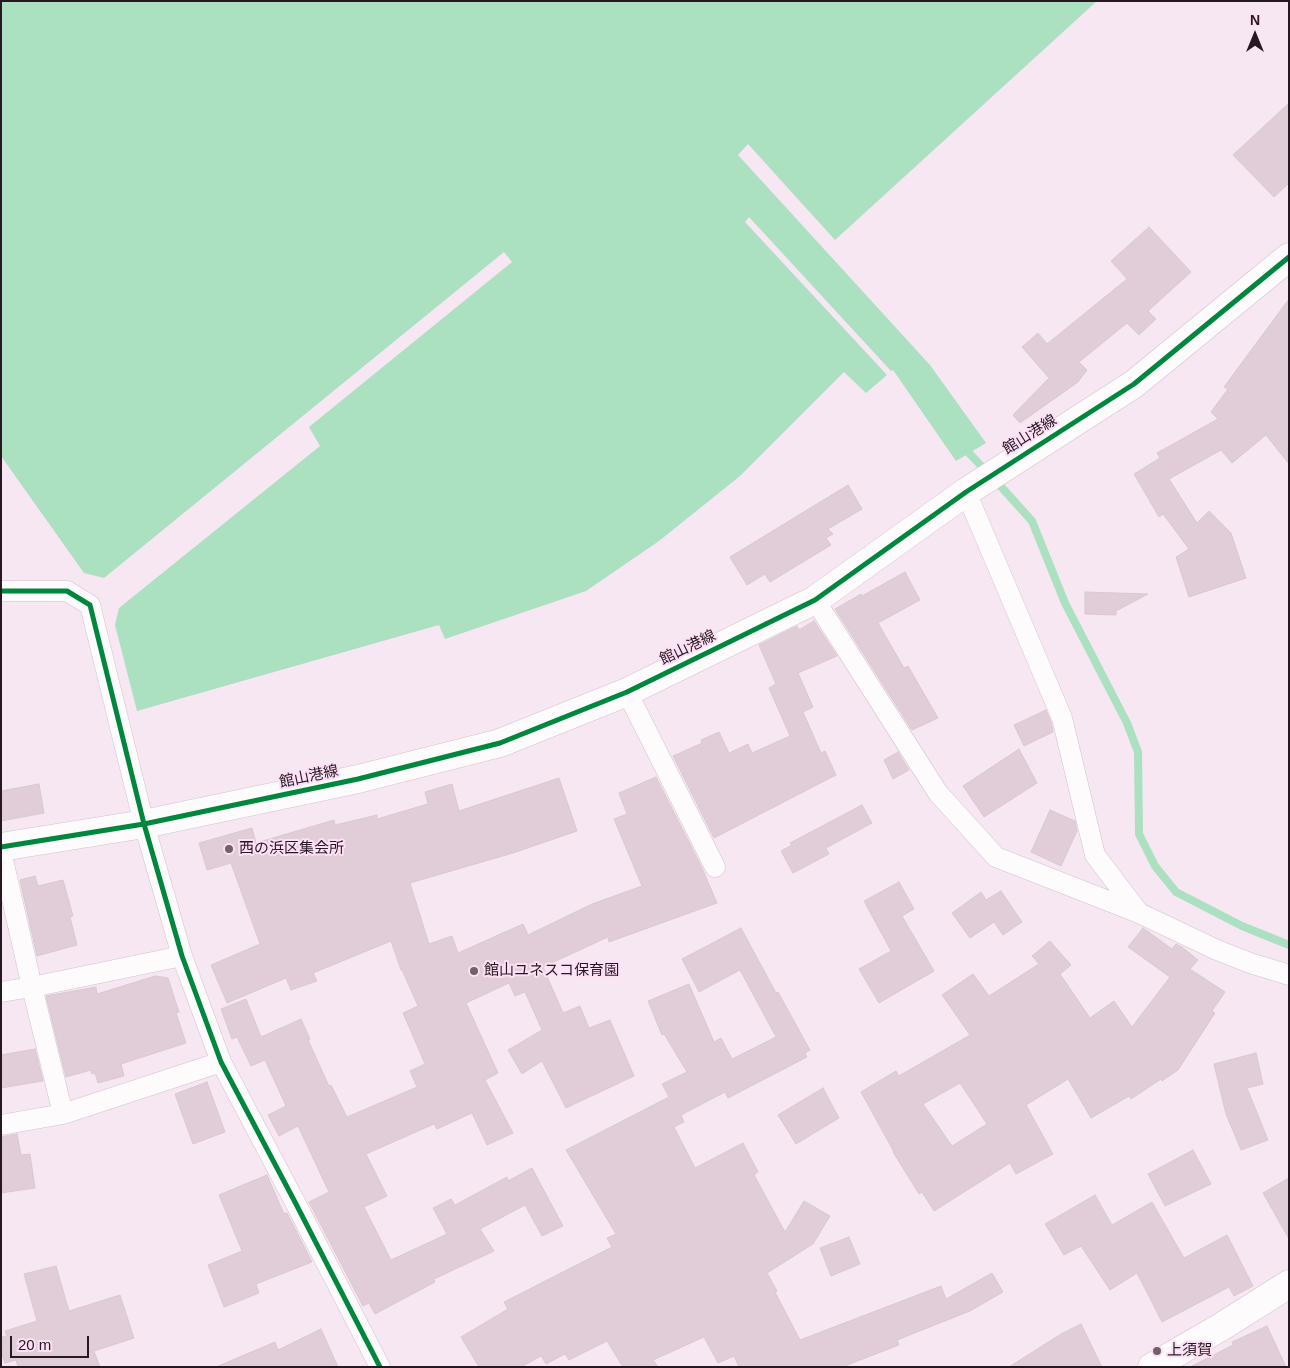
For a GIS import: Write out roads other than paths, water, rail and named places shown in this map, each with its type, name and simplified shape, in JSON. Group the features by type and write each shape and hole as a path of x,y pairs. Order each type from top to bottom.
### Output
{"main road":[{"name":"館山港線","path":"1,847 144,824 358,779 500,743 627,692 815,600 969,489 1134,384 1289,257"},
{"path":"1152,1367 1221,1327 1289,1284"}],"street":[{"path":"969,489 1062,718 1094,855 1139,913"},
{"path":"1,591 66,591 90,605 144,824 182,956 221,1062 380,1367"},
{"path":"815,600 938,793 996,857 1139,913 1250,964 1289,975"},
{"path":"627,692 715,867"},
{"path":"1,851 63,1114"},
{"path":"1,992 182,956"},
{"path":"1,1125 63,1114 221,1062"}],"waterway":[{"path":"969,453 987,472"},
{"path":"995,480 1032,521 1065,603 1127,723 1138,752 1139,834 1155,866 1176,892 1242,926 1289,945"}],"place":[{"name":"西の浜区集会所","path":"229,849"},
{"name":"館山ユネスコ保育園","path":"474,971"},
{"name":"上須賀","path":"1157,1351"}]}
